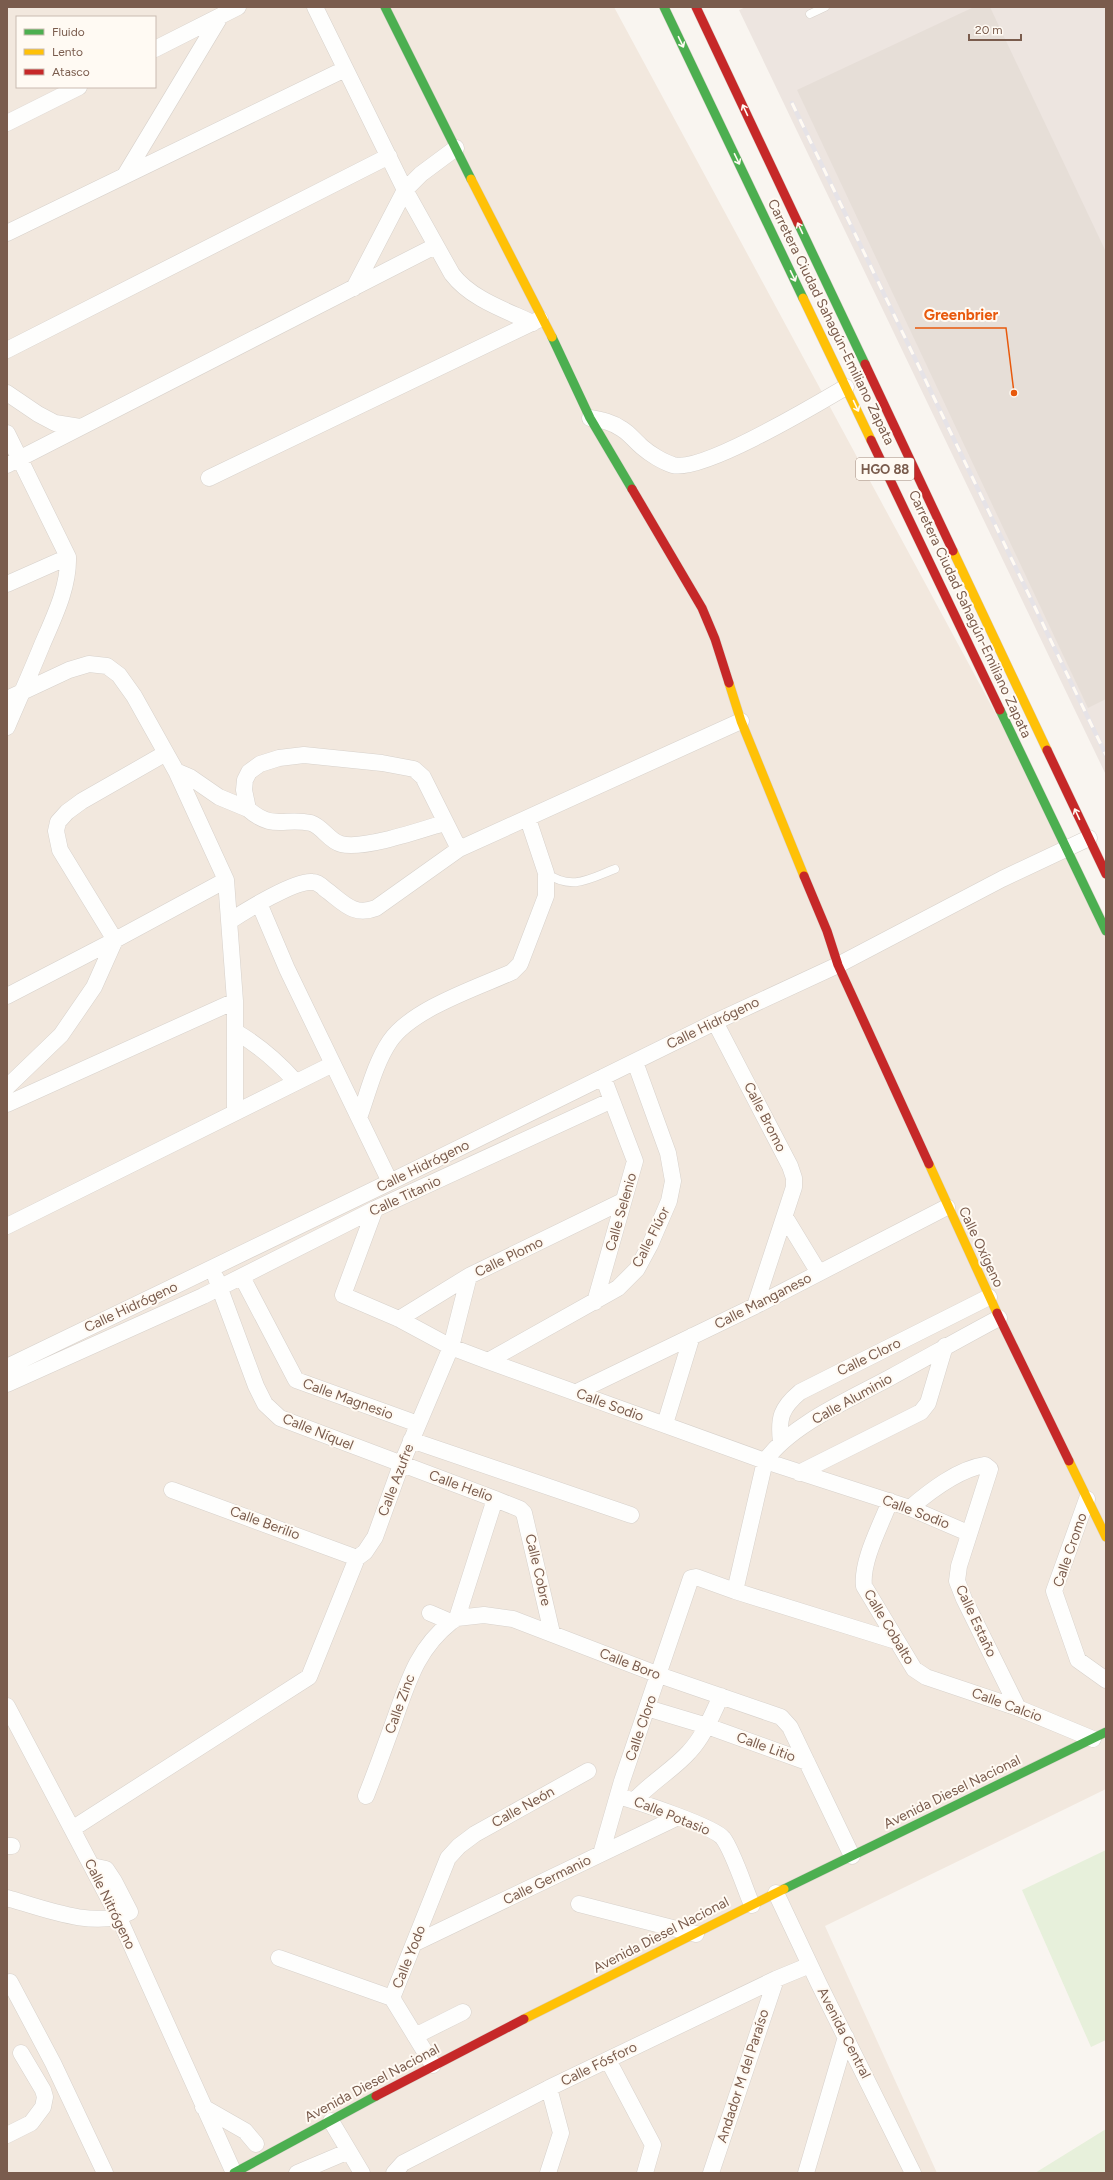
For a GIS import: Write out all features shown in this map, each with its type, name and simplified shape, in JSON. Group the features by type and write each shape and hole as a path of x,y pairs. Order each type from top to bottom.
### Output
{"street":[{"path":"156,49 238,7"},
{"path":"315,7 405,190 435,246 460,284 491,303 538,320"},
{"name":"Calle Oxígeno","path":"386,7 456,148 538,320 590,418 702,608 715,639 741,721 827,930 838,965 989,1298 1106,1537"},
{"name":"Carretera Ciudad Sahagún-Emiliano Zapata","path":"664,7 1106,930"},
{"name":"Carretera Ciudad Sahagún-Emiliano Zapata","path":"696,7 1106,874"},
{"path":"125,175 220,17"},
{"path":"7,233 344,68"},
{"path":"7,123 77,88"},
{"path":"354,288 405,190 421,174 456,148"},
{"path":"7,350 389,156"},
{"path":"13,462 435,246"},
{"path":"209,478 538,320"},
{"path":"590,418 610,422 623,429 642,448 662,460 674,465 684,466 711,457 763,434 846,387"},
{"path":"7,393 38,414 55,423 80,427"},
{"path":"7,433 13,462 68,557 68,570 64,588 7,727"},
{"path":"7,584 68,557"},
{"path":"7,699 69,670 89,664 107,666 119,675 134,696 176,771 226,880 235,1001 235,1112"},
{"path":"230,921 259,903 304,882 313,881 355,910 365,912 376,908 458,849 741,721"},
{"path":"115,940 60,850 57,836 58,822 67,812 82,801 166,753"},
{"path":"248,808 244,790 245,780 250,772 260,764 279,758 304,755 382,763 414,769 423,777 444,823 458,849"},
{"path":"176,771 190,777 219,797 248,808 257,816 270,822 310,823 338,844 348,846 392,838 444,823"},
{"path":"359,1118 390,1041 406,1023 437,1006 512,972 520,964 546,896 546,873 528,818"},
{"name":"Calle Hidrógeno","path":"7,1366 390,1182 715,1022 838,965 1002,879 1089,838"},
{"path":"7,996 226,880"},
{"path":"259,903 287,969 390,1182"},
{"path":"7,1087 61,1036 94,987 115,940"},
{"path":"7,1104 235,1001"},
{"name":"Calle Bromo","path":"715,1022 786,1159 794,1178 794,1187 785,1217 755,1306"},
{"path":"236,1032 254,1042 272,1057 295,1081"},
{"name":"Calle Flúor","path":"488,1361 618,1288 637,1269 650,1245 669,1201 673,1181 668,1153 635,1062"},
{"path":"7,1226 295,1081 333,1064"},
{"name":"Calle Selenio","path":"595,1302 635,1161 610,1101 603,1077"},
{"name":"Calle Titanio","path":"7,1384 242,1278 375,1209 610,1101"},
{"name":"Calle Plomo","path":"399,1319 469,1276 623,1202"},
{"name":"Calle Manganeso","path":"577,1392 755,1306 947,1207"},
{"name":"Calle Sodio","path":"375,1209 343,1295 399,1319 451,1347 799,1473 910,1508 968,1533"},
{"path":"785,1217 819,1273"},
{"name":"Calle Níquel","path":"213,1268 219,1288 256,1386 265,1404 280,1418 401,1464"},
{"name":"Calle Azufre","path":"72,1829 310,1677 357,1558 365,1552 374,1537 401,1464 451,1347 469,1276"},
{"name":"Calle Magnesio","path":"242,1278 296,1380 418,1424"},
{"name":"Calle Cloro","path":"781,1442 779,1426 780,1415 789,1402 800,1392 989,1298"},
{"name":"Calle Aluminio","path":"765,1461 781,1442 831,1410 999,1318"},
{"path":"665,1424 692,1336"},
{"path":"799,1473 921,1412 928,1404 946,1346"},
{"path":"411,1440 631,1516"},
{"path":"735,1591 765,1461"},
{"name":"Calle Helio","path":"401,1464 520,1509"},
{"name":"Calle Estaño","path":"910,1508 955,1477 968,1470 985,1465 990,1469 990,1473 968,1533 957,1576 959,1588 1018,1708"},
{"name":"Calle Berilio","path":"172,1490 357,1558"},
{"path":"454,1620 496,1499"},
{"name":"Calle Cromo","path":"1087,1499 1054,1591 1078,1660 1106,1680"},
{"name":"Calle Cobalto","path":"890,1501 866,1564 863,1578 869,1597 896,1641 920,1674"},
{"name":"Calle Cobre","path":"520,1509 524,1513 552,1633"},
{"name":"Calle Cloro","path":"602,1854 618,1796 691,1578 696,1577 735,1591 896,1641"},
{"name":"Calle Boro","path":"430,1613 454,1620 484,1615 513,1619 659,1675 782,1717 790,1727 807,1762"},
{"name":"Calle Zinc","path":"366,1796 410,1673 425,1648 439,1631 454,1620"},
{"name":"Calle Calcio","path":"920,1674 1099,1736"},
{"path":"634,1801 647,1786 688,1753 699,1740 721,1696"},
{"name":"Calle Nitrógeno","path":"7,1706 92,1866 124,1915 203,2107 234,2173"},
{"name":"Calle Litio","path":"647,1708 706,1726 807,1762 852,1856"},
{"name":"Avenida Diesel Nacional","path":"234,2173 433,2065 776,1893 1099,1736"},
{"name":"Calle Neón","path":"458,1846 475,1834 588,1771"},
{"name":"Calle Potasio","path":"618,1796 678,1817 723,1838 752,1906"},
{"name":"Calle Germanio","path":"416,1943 678,1817"},
{"name":"Calle Yodo","path":"433,2065 392,1998 416,1943 439,1877 448,1858 458,1846"},
{"name":"Avenida Central","path":"776,1893 913,2173"},
{"path":"7,1898 51,1911 88,1918 124,1915"},
{"path":"579,1904 696,1934"},
{"path":"279,1958 392,1998"},
{"name":"Calle Fósforo","path":"394,2173 403,2163 549,2088 776,1979 810,1965"},
{"name":"Andador M del Paraíso","path":"711,2173 776,1979"},
{"path":"10,1982 50,2056 106,2173"},
{"path":"416,2036 463,2012"},
{"path":"806,2173 846,2037"},
{"path":"7,2135 30,2123 43,2107 45,2097 43,2090 21,2053"},
{"path":"608,2060 653,2145 645,2173"},
{"path":"548,2173 561,2133 549,2088"},
{"path":"203,2107 246,2131 256,2144"},
{"path":"331,2121 362,2173"},
{"path":"297,2173 349,2151"}],"lane":[{"path":"810,14 825,7"},
{"path":"546,873 562,882 571,883 615,869"}],"shaded area":[{"path":"7,7 614,7 1106,918 1106,1789 825,1926 937,2173 7,2173"},
{"path":"746,7 1106,7 1106,775 739,10"}],"green space":[{"path":"1106,1850 1106,2040 1091,2047 1022,1890"},
{"path":"1106,2129 1106,2173 1035,2173"}],"building":[{"path":"974,7 990,7 1106,252 1106,699 1088,708 797,90"}],"railway":[{"path":"792,103 1106,755"}],"traffic: fast":[{"path":"385,7 471,179"},
{"path":"664,7 803,298"},
{"path":"798,223 865,364"},
{"path":"552,337 590,418 632,489"},
{"path":"1000,710 1106,931"},
{"path":"784,1889 1106,1732"},
{"path":"234,2173 376,2096"}],"traffic: slow":[{"path":"471,179 552,337"},
{"path":"803,298 871,440"},
{"path":"953,551 1047,750"},
{"path":"729,683 741,721 804,876"},
{"path":"929,1164 997,1313"},
{"path":"1069,1461 1106,1537"},
{"path":"524,2019 784,1889"}],"traffic: jam":[{"path":"696,7 798,223"},
{"path":"865,364 953,551"},
{"path":"871,440 1000,710"},
{"path":"632,489 702,608 715,639 729,683"},
{"path":"1047,750 1106,874"},
{"path":"804,876 827,931 838,965 929,1164"},
{"path":"997,1313 1069,1461"},
{"path":"376,2096 524,2019"}],"place":[{"name":"Greenbrier","path":"1014,393"}]}
